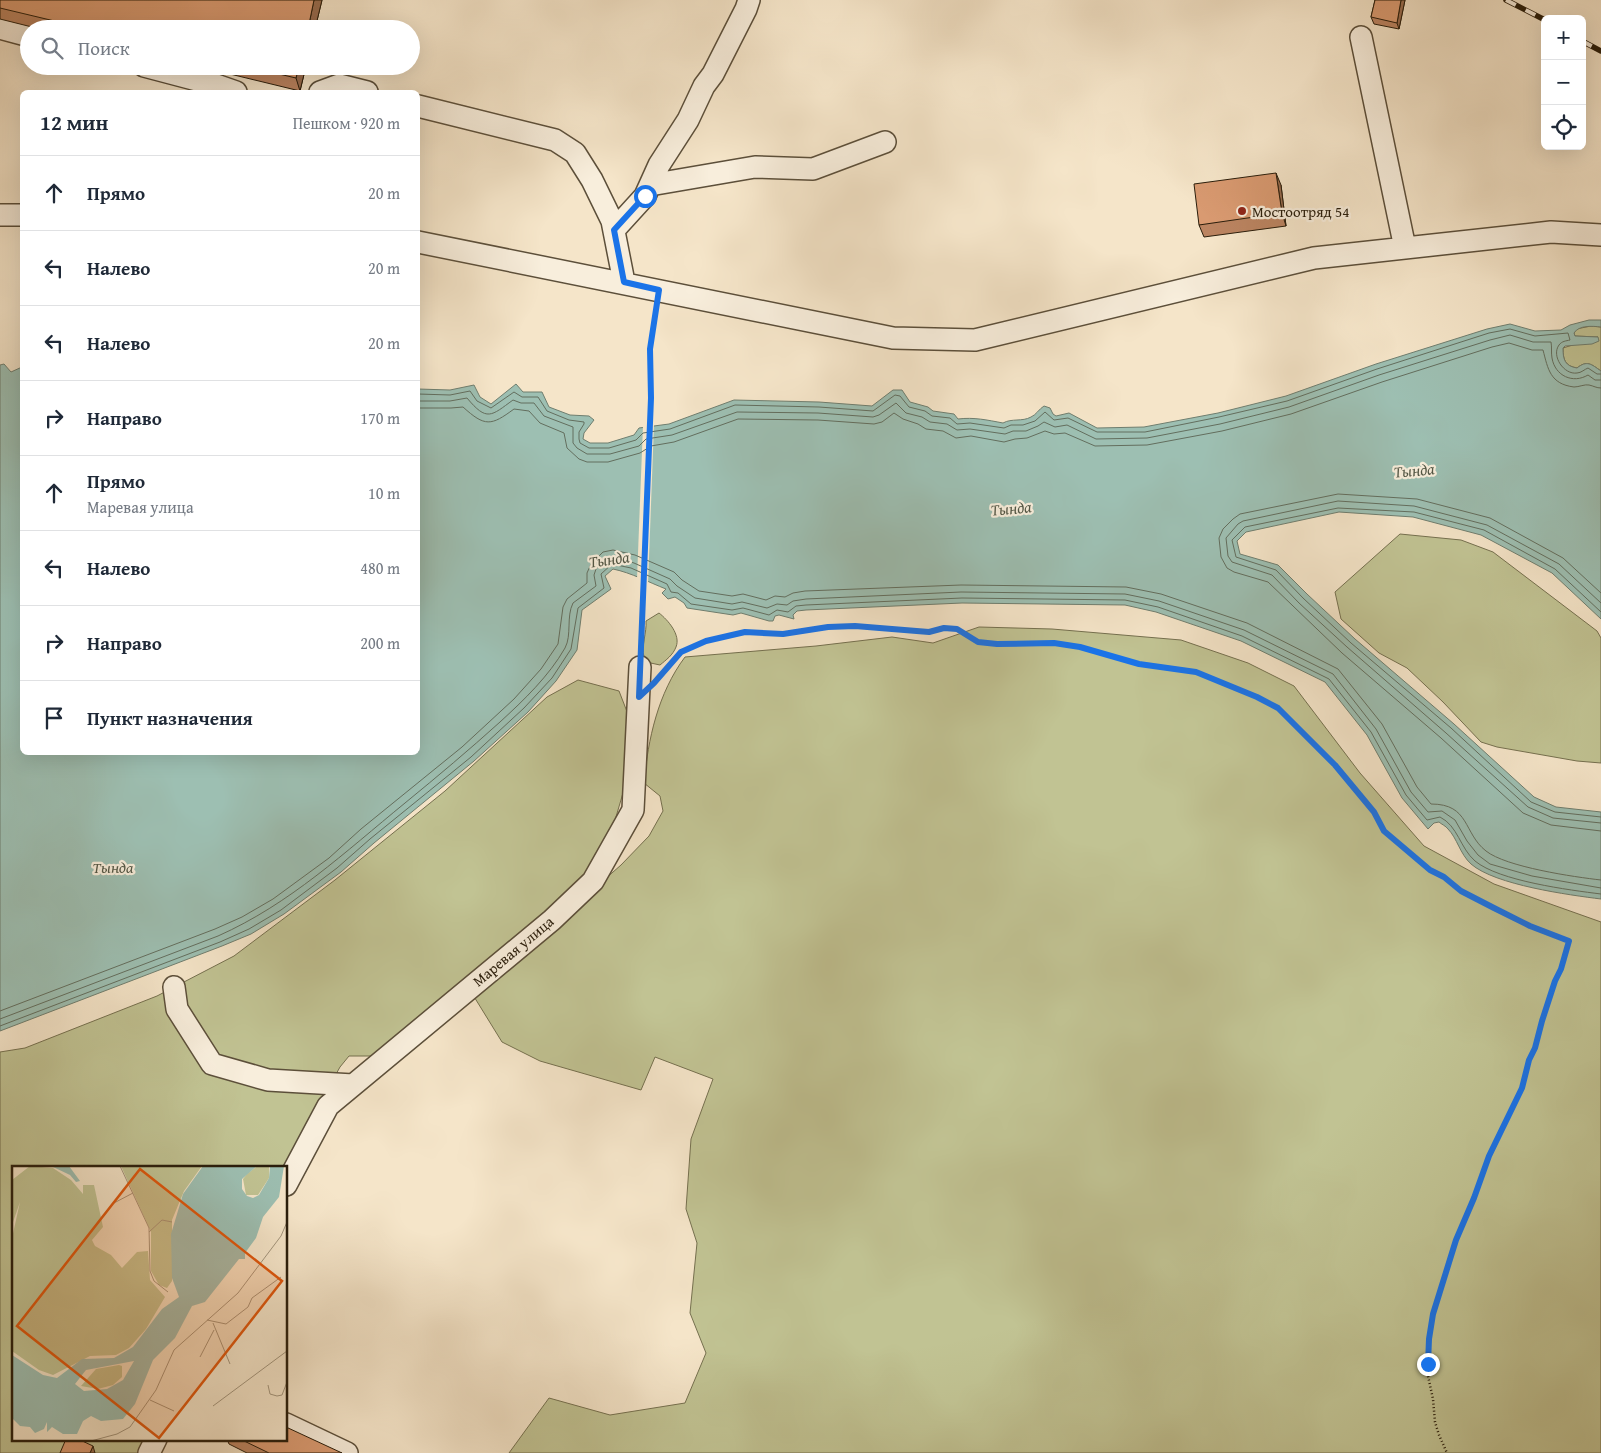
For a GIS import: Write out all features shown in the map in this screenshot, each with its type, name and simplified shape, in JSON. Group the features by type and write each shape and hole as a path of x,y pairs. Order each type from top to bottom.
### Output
{"street":[{"path":"614,230 645,196 659,165 688,120 749,0"},
{"path":"0,28 20,34"},
{"path":"1361,37 1405,248"},
{"path":"178,75 230,90"},
{"path":"325,90 339,85 359,90"},
{"path":"420,106 555,140 575,152 592,180 612,221 624,282"},
{"path":"650,185 755,167 813,169 885,142"},
{"path":"0,215 20,215"},
{"path":"420,242 624,282 893,338 975,340 1314,258 1551,232 1601,235"},
{"name":"Маревая улица","path":"288,1181 328,1106 552,920 593,881 633,810 640,667"},
{"path":"174,987 177,1009 212,1064 268,1080 353,1084"},
{"path":"288,1425 347,1453"},
{"path":"149,1453 156,1440"}],"path":[{"path":"640,667 650,422 650,349 659,290"},
{"path":"639,697 681,652 706,641 745,632 783,634 828,627 855,626 929,632 944,628 957,629 978,642 997,644 1054,643 1080,647 1139,664 1196,672 1239,689 1278,708 1335,765 1374,812 1384,831 1430,870 1444,877 1461,891 1494,908 1530,926 1569,941 1542,1021 1535,1048 1529,1060 1522,1088 1489,1156 1456,1240 1433,1314 1429,1339 1430,1387 1435,1422 1447,1453"}],"green space":[{"path":"1591,326 1601,327 1601,371 1589,364 1584,364 1577,368 1573,367 1567,364 1564,356 1563,348 1598,337 1575,336 1576,329"},
{"path":"1400,534 1461,540 1493,552 1597,631 1601,638 1601,763 1577,761 1497,747 1481,742 1407,668 1379,653 1341,619 1335,592"},
{"path":"659,613 673,628 677,638 676,647 673,652 660,665 643,660 646,621"},
{"path":"979,627 1052,629 1181,640 1248,663 1294,686 1360,773 1424,846 1494,884 1601,922 1601,1453 509,1453 549,1398 610,1415 685,1403 706,1353 690,1313 697,1243 686,1209 691,1139 713,1079 655,1057 641,1090 540,1061 502,1042 473,995 621,865 649,836 663,811 660,796 644,783 648,750 661,701 685,657 816,646 892,637 933,643"},
{"path":"578,680 619,691 631,722 633,759 613,827 590,875 391,1044 371,1056 349,1056 340,1067 287,1166 12,1166 12,1440 148,1440 142,1453 0,1453 0,1052 25,1048 157,996 234,956 335,880 445,791 547,697"}],"water":[{"name":"Тында","path":"1589,320 1601,320 1601,327 1582,327 1574,333 1575,336 1598,337 1599,341 1592,344 1565,346 1563,352 1564,359 1570,366 1577,368 1584,364 1589,364 1601,371 1601,619 1552,573 1481,535 1413,517 1339,512 1246,532 1237,541 1240,554 1278,565 1355,639 1454,724 1534,797 1556,807 1601,812 1601,899 1514,883 1497,878 1471,864 1446,827 1439,822 1434,823 1428,829 1402,798 1367,735 1325,682 1241,641 1156,612 1125,605 962,603 806,610 797,611 793,615 794,619 779,615 775,616 773,621 769,621 741,613 733,615 687,608 684,603 675,597 668,599 662,593 666,589 613,569 605,576 611,589 582,610 577,650 556,681 528,712 474,761 341,872 284,914 251,934 0,1031 0,365 4,364 11,372 20,368 20,755 420,755 420,389 450,390 474,385 480,397 491,404 516,384 523,392 542,392 549,407 570,415 589,416 594,420 584,433 583,439 590,443 608,443 634,435 639,428 669,424 734,400 819,402 872,406 893,390 902,390 910,402 928,407 933,411 954,414 958,419 964,418 1003,423 1028,418 1044,406 1050,408 1056,416 1069,413 1097,428 1144,427 1218,413 1286,396 1376,364 1487,329 1510,324 1535,331 1561,330 1570,325"}],"pier":[{"path":"654,424 648,585 637,579 643,425"}],"building":[{"path":"0,0 314,0 310,20 50,20 0,8"},
{"path":"1375,0 1401,0 1397,23 1371,17"},
{"path":"283,75 297,75 296,78"},
{"name":"Мостоотряд 54","path":"1276,173 1282,213 1199,225 1194,184"},
{"path":"288,1428 342,1453 269,1453 242,1440 288,1440"},
{"path":"66,1440 80,1440 93,1446 90,1453 60,1453"}],"railway":[{"path":"1506,0 1541,18"},
{"path":"1586,43 1601,51"}],"place":[{"name":"Мостоотряд 54","path":"1242,211"}],"route":[{"path":"645,196 614,230 624,282 659,290 650,349 651,398 639,697 681,652 706,641 745,632 792,634 804,630 828,627 904,628 929,632 944,628 957,629 978,642 997,644 1054,643 1080,647 1139,664 1196,672 1257,697 1278,708 1335,765 1374,812 1384,831 1430,870 1444,877 1461,891 1494,908 1530,926 1569,941 1542,1021 1535,1048 1529,1060 1522,1088 1489,1156 1456,1240 1433,1314 1428,1364"}]}
